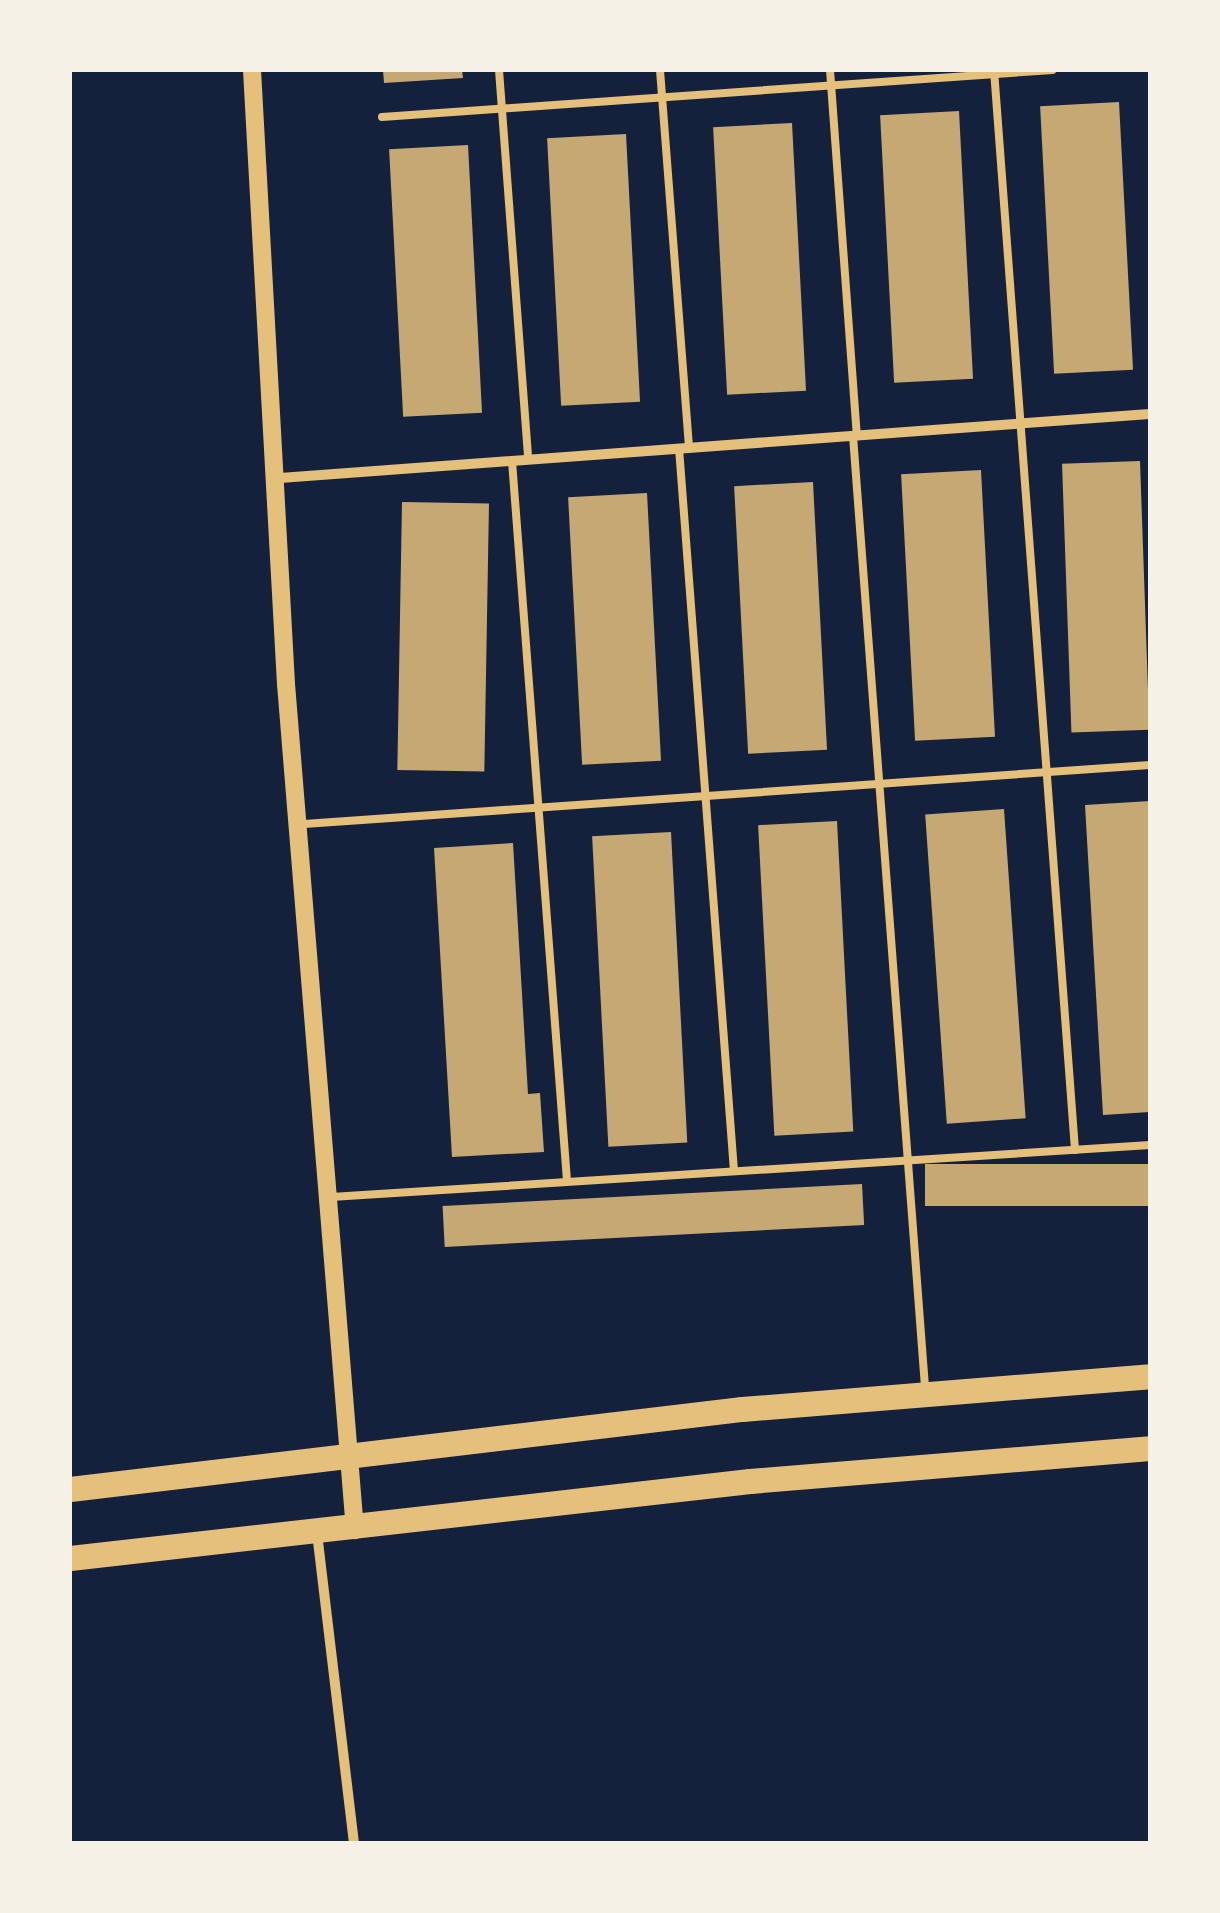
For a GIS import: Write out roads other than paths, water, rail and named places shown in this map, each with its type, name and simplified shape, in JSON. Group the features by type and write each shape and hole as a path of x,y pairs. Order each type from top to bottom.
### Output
{"main road":[{"path":"70,1489 926,1392 1150,1376"},
{"path":"70,1558 316,1527 355,1530 750,1481 1150,1448"}],"street":[{"path":"252,70 280,478 286,684 304,824 355,1530"},
{"path":"280,478 1150,414"},
{"path":"316,1527 354,1843"}],"lane":[{"path":"499,70 528,460"},
{"path":"660,70 705,796 734,1171"},
{"path":"830,70 926,1392"},
{"path":"382,118 1052,70"},
{"path":"994,72 1075,1150"},
{"path":"512,461 567,1182"},
{"path":"304,824 1150,765"},
{"path":"331,1196 1150,1145"}]}
